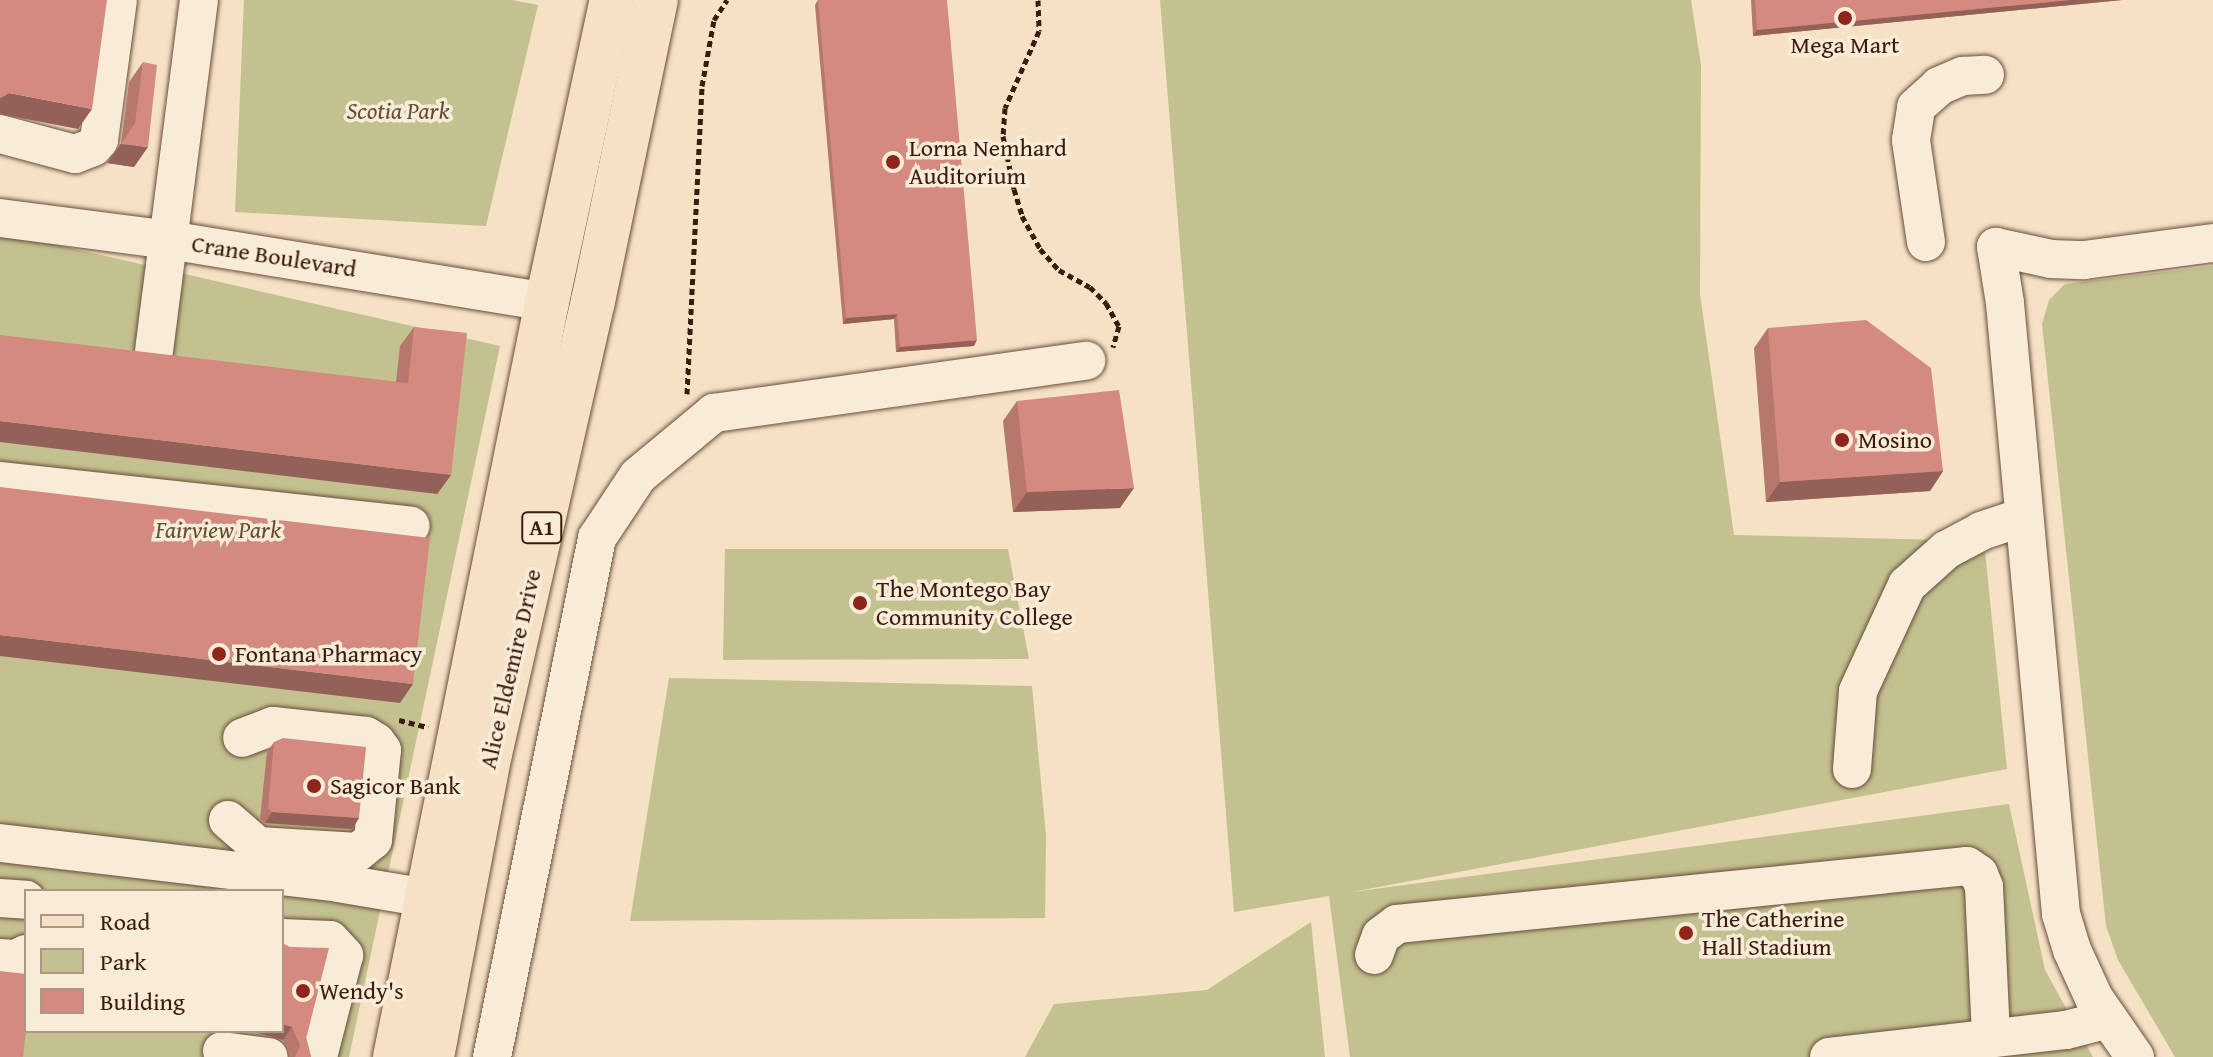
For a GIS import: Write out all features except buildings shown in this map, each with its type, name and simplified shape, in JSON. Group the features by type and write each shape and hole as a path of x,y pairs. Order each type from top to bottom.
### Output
{"main road":[{"name":"Alice Eldemire Drive","path":"395,1057 547,302 612,0"},
{"name":"Alice Eldemire Drive","path":"432,1057 490,754 593,301 656,0"}],"lane":[{"path":"0,134 75,154 93,147 99,140 118,0"},
{"path":"154,351 199,0"},
{"path":"1926,242 1911,140 1916,107 1939,86 1963,76 1985,75"},
{"name":"Crane Boulevard","path":"0,218 169,240 547,302"},
{"path":"2135,1057 2094,998 2072,950 2061,914 2005,303 1996,247 2051,259 2084,260 2213,243"},
{"path":"492,1057 597,538 638,476 714,413 1086,361"},
{"path":"0,481 411,526"},
{"path":"1852,769 1858,691 1907,585 1946,550 1981,531 2023,517"},
{"path":"228,820 258,846 358,852 373,840 382,750 366,736 273,726 242,738"},
{"path":"0,843 166,877 338,883 427,898"},
{"path":"1374,955 1381,936 1397,924 1967,866 1979,874 1984,887 1991,1038"},
{"path":"0,898 24,900"},
{"path":"284,938 330,940 344,955 318,1057"},
{"path":"0,958 16,959 24,955"},
{"path":"1829,1057 2066,1030 2109,1019"},
{"path":"222,1051 269,1057"}],"path":[{"path":"685,437 702,86 714,20 727,0"},
{"path":"1038,0 1039,31 1005,108 1003,136 1022,216 1032,237 1059,270 1100,295 1119,326 1119,338 1109,355 1101,360 1086,361"},
{"path":"366,736 386,722 398,720 461,734"}],"green space":[{"name":"Scotia Park","path":"244,0 512,0 538,5 486,226 235,212"},
{"path":"1160,0 1691,0 1701,65 1700,294 1734,535 1984,541 2007,769 1352,892 2009,804 2045,970 2093,1057 1350,1057 1329,896 1234,912"},
{"name":"Fairview Park","path":"0,232 500,346 349,1057 0,1057"},
{"path":"2213,266 2213,1057 2175,1057 2118,960 2106,926 2042,324 2049,300 2065,284"},
{"path":"725,549 1008,549 1029,659 723,660"},
{"path":"669,678 1032,686 1046,836 1045,918 630,921"},
{"path":"1311,922 1325,1057 1025,1057 1054,1004 1207,990"}],"place":[{"name":"Mega Mart","path":"1845,18"},
{"name":"Lorna Nemhard Auditorium","path":"893,162"},
{"name":"Mosino","path":"1842,440"},
{"name":"The Montego Bay Community College","path":"860,603"},
{"name":"Fontana Pharmacy","path":"219,654"},
{"name":"Sagicor Bank","path":"314,786"},
{"name":"The Catherine Hall Stadium","path":"1686,933"},
{"name":"Wendy's","path":"303,991"}]}
